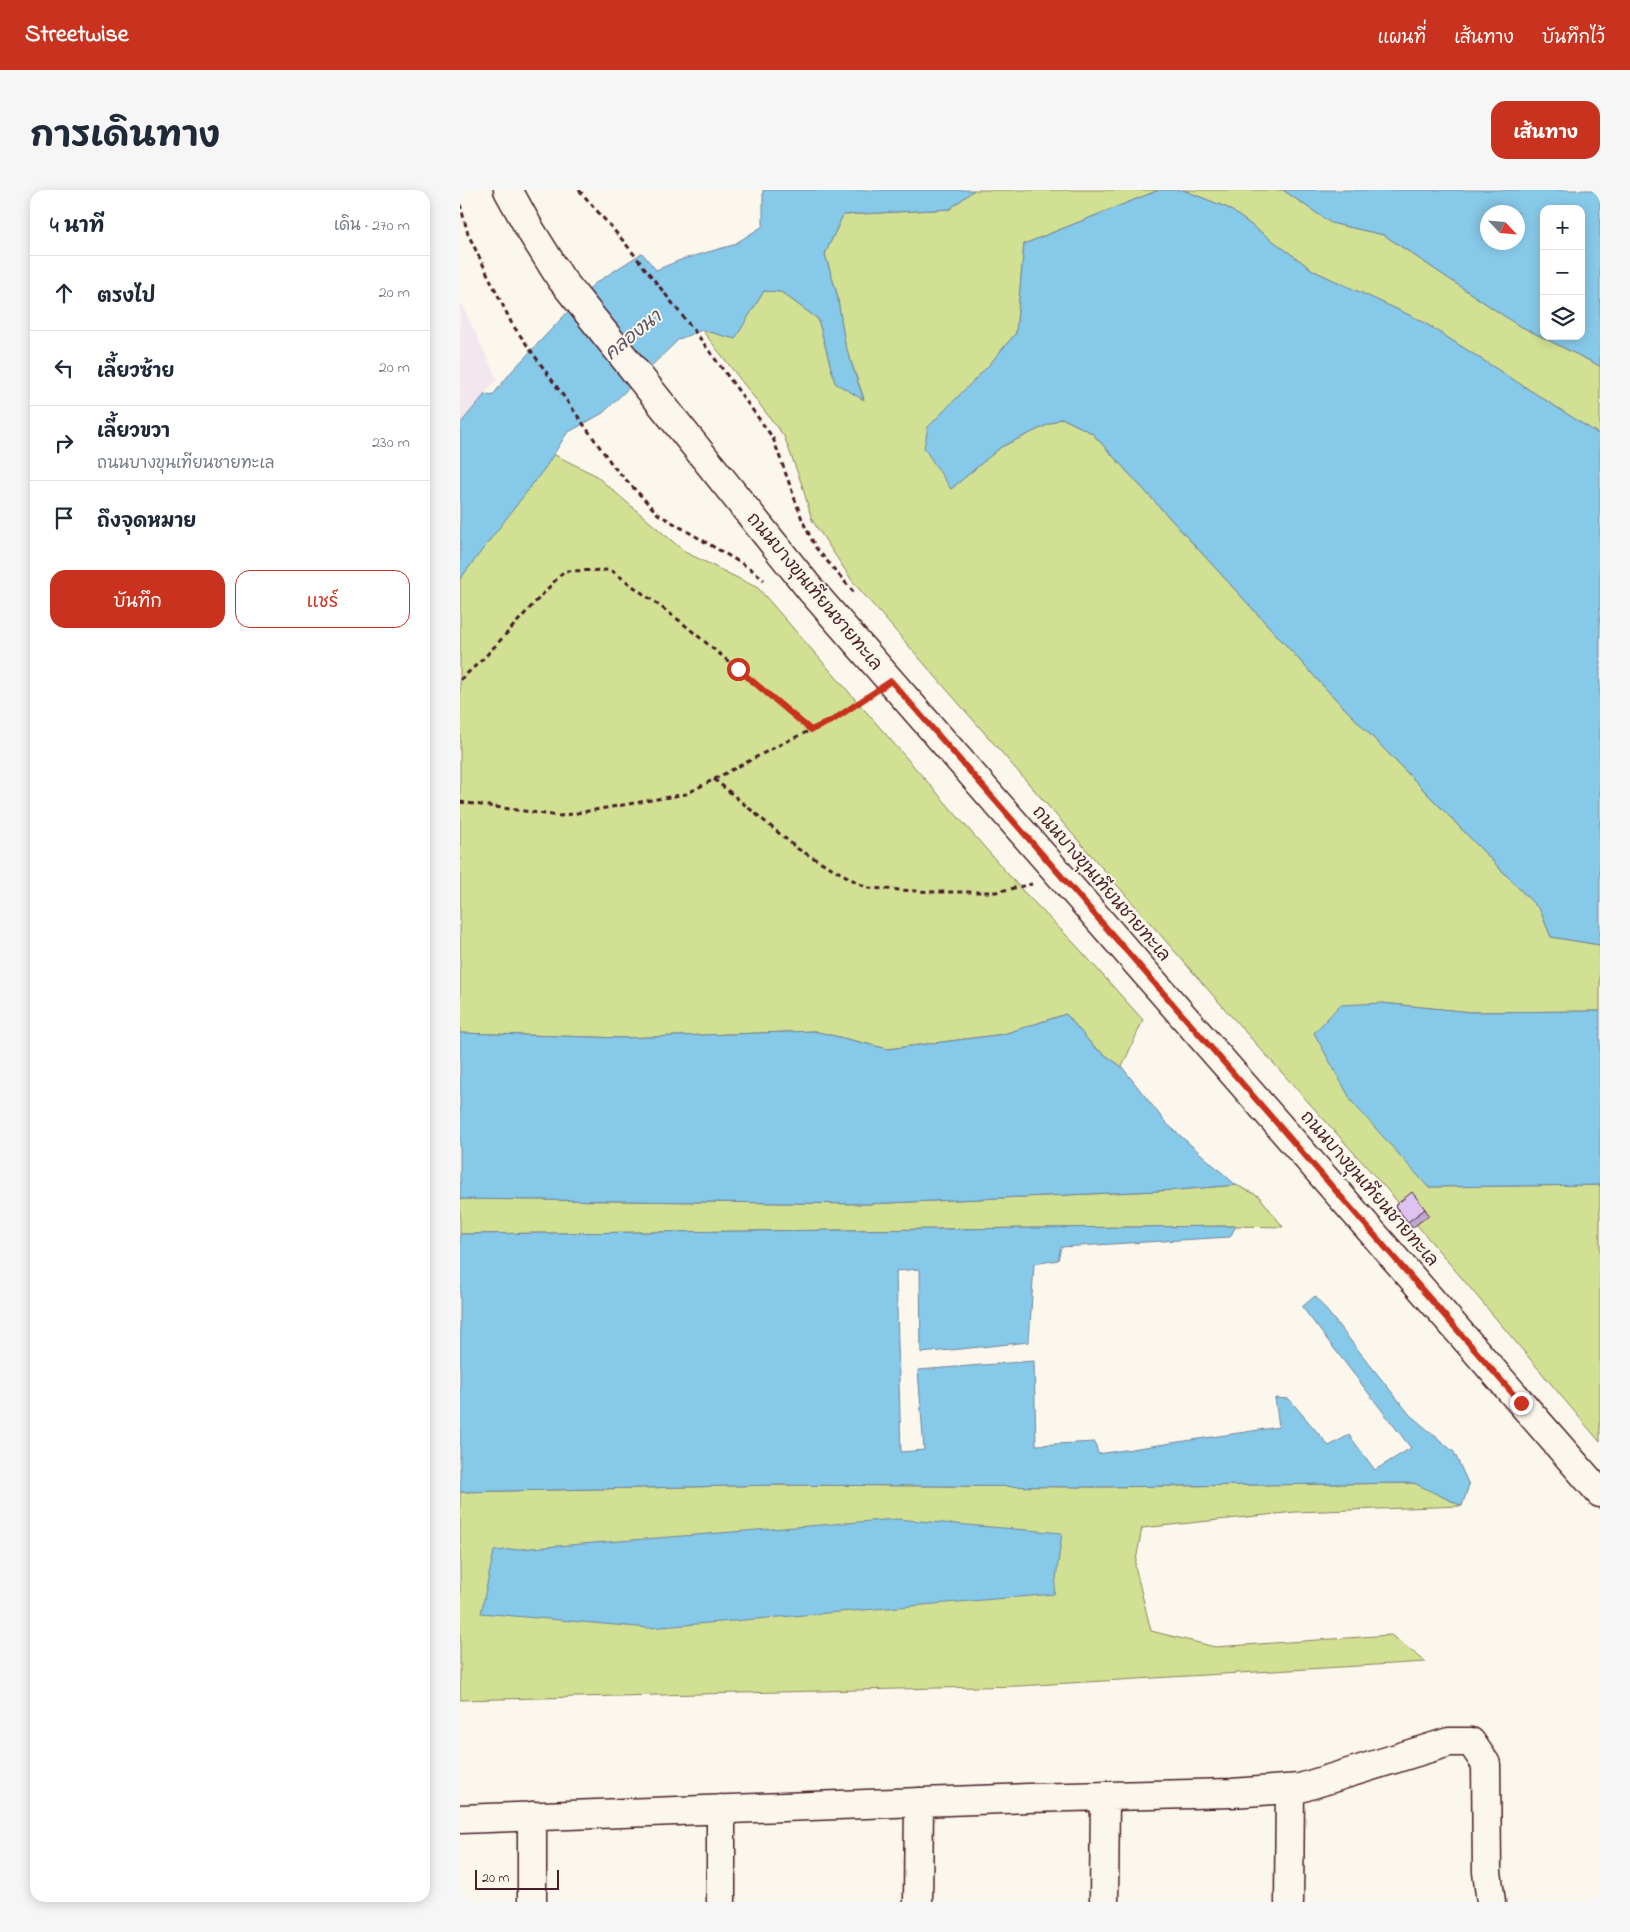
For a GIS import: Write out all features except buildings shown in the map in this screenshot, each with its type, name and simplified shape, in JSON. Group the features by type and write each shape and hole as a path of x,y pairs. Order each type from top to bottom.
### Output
{"main road":[{"name":"ถนนบางขุนเทียนชายทะเล","path":"508,190 533,235 561,279 810,589 1600,1493"},
{"path":"460,1819 919,1802 1232,1793 1290,1789 1300,1788 1449,1742 1471,1742 1486,1764 1487,1872 1491,1902"},
{"path":"1289,1902 1290,1789"},
{"path":"1104,1902 1105,1796"},
{"path":"918,1902 919,1802"},
{"path":"721,1809 721,1902"},
{"path":"532,1816 532,1902"}],"path":[{"name":"ถนนบางขุนเทียนชายทะเล","path":"579,190 625,243 699,337 773,438 803,522 816,548 861,601"},
{"path":"460,204 468,234 512,324 614,467"},
{"path":"460,680 484,658 564,571 611,570 680,621 811,730"},
{"path":"460,802 560,816 686,794 833,720 891,681"},
{"path":"714,779 798,850 867,888 935,892 996,892 1062,876"}],"shaded area":[{"path":"460,300 497,379 460,424"}],"green space":[{"path":"974,190 1159,190 1024,244 1016,333 989,365 951,489 1001,447 1062,418 1092,433 1325,688 1540,910 1551,937 1600,945 1600,1011 1471,1012 1382,1003 1428,1187 1600,1185 1600,1442 1390,1193 1231,1016 853,582 812,520 802,485 784,436 702,330 734,338 764,291 781,292 818,319 835,382 864,399 845,344 837,294 825,254 843,215 950,209"},
{"path":"1183,190 1283,190 1331,223 1384,235 1516,324 1540,336 1540,340 1548,340 1600,366 1600,435 1420,320 1314,271 1228,208"},
{"path":"553,454 595,475 685,552 758,588 1021,889 1074,943 1143,1020 1122,1067 1093,1046 1066,1014 1004,1034 888,1049 814,1031 623,1038 460,1033 460,579"},
{"path":"1236,1185 1259,1196 1283,1227 460,1234 460,1199 866,1204 1178,1190"},
{"path":"1415,1483 1462,1506 1295,1512 1142,1528 1135,1566 1151,1631 1215,1647 1391,1635 1426,1662 1018,1686 460,1700 460,1492 777,1485 1096,1487"}],"water":[{"name":"คลองนา","path":"763,190 974,190 950,209 843,215 825,254 837,294 845,344 864,400 835,383 818,319 781,292 764,291 735,339 702,330 679,339 603,413 567,433 545,468 460,579 460,424 485,394 492,396 512,371 594,284 642,253 656,270 683,259 733,245 763,226"},
{"path":"1159,190 1183,190 1228,208 1314,271 1420,320 1600,435 1600,945 1551,937 1540,910 1325,688 1092,433 1062,418 1001,447 951,489 924,448 928,427 989,365 1016,333 1024,244"},
{"path":"1283,190 1600,190 1600,366 1548,340 1585,340 1585,205 1540,205 1540,336 1516,324 1384,235 1331,223"},
{"path":"1382,1003 1471,1012 1600,1011 1600,1185 1428,1187 1352,1102 1314,1033 1340,1005"},
{"path":"1066,1014 1093,1046 1122,1067 1166,1123 1236,1185 1178,1190 866,1204 460,1199 460,1033 623,1038 814,1031 888,1049 1004,1034"},
{"path":"1236,1226 1230,1237 1061,1247 1058,1260 1034,1264 1029,1342 921,1353 920,1269 896,1271 901,1452 924,1450 918,1370 1034,1361 1036,1445 1095,1442 1098,1454 1279,1427 1275,1398 1289,1399 1329,1446 1349,1435 1375,1470 1411,1448 1302,1307 1315,1296 1410,1415 1454,1452 1469,1485 1462,1506 1414,1483 1096,1487 777,1485 460,1492 460,1234"},
{"path":"896,1519 1062,1533 1054,1594 649,1628 481,1613 494,1551"}],"route":[{"path":"738,669 811,730 833,720 891,681 1521,1403"}]}
